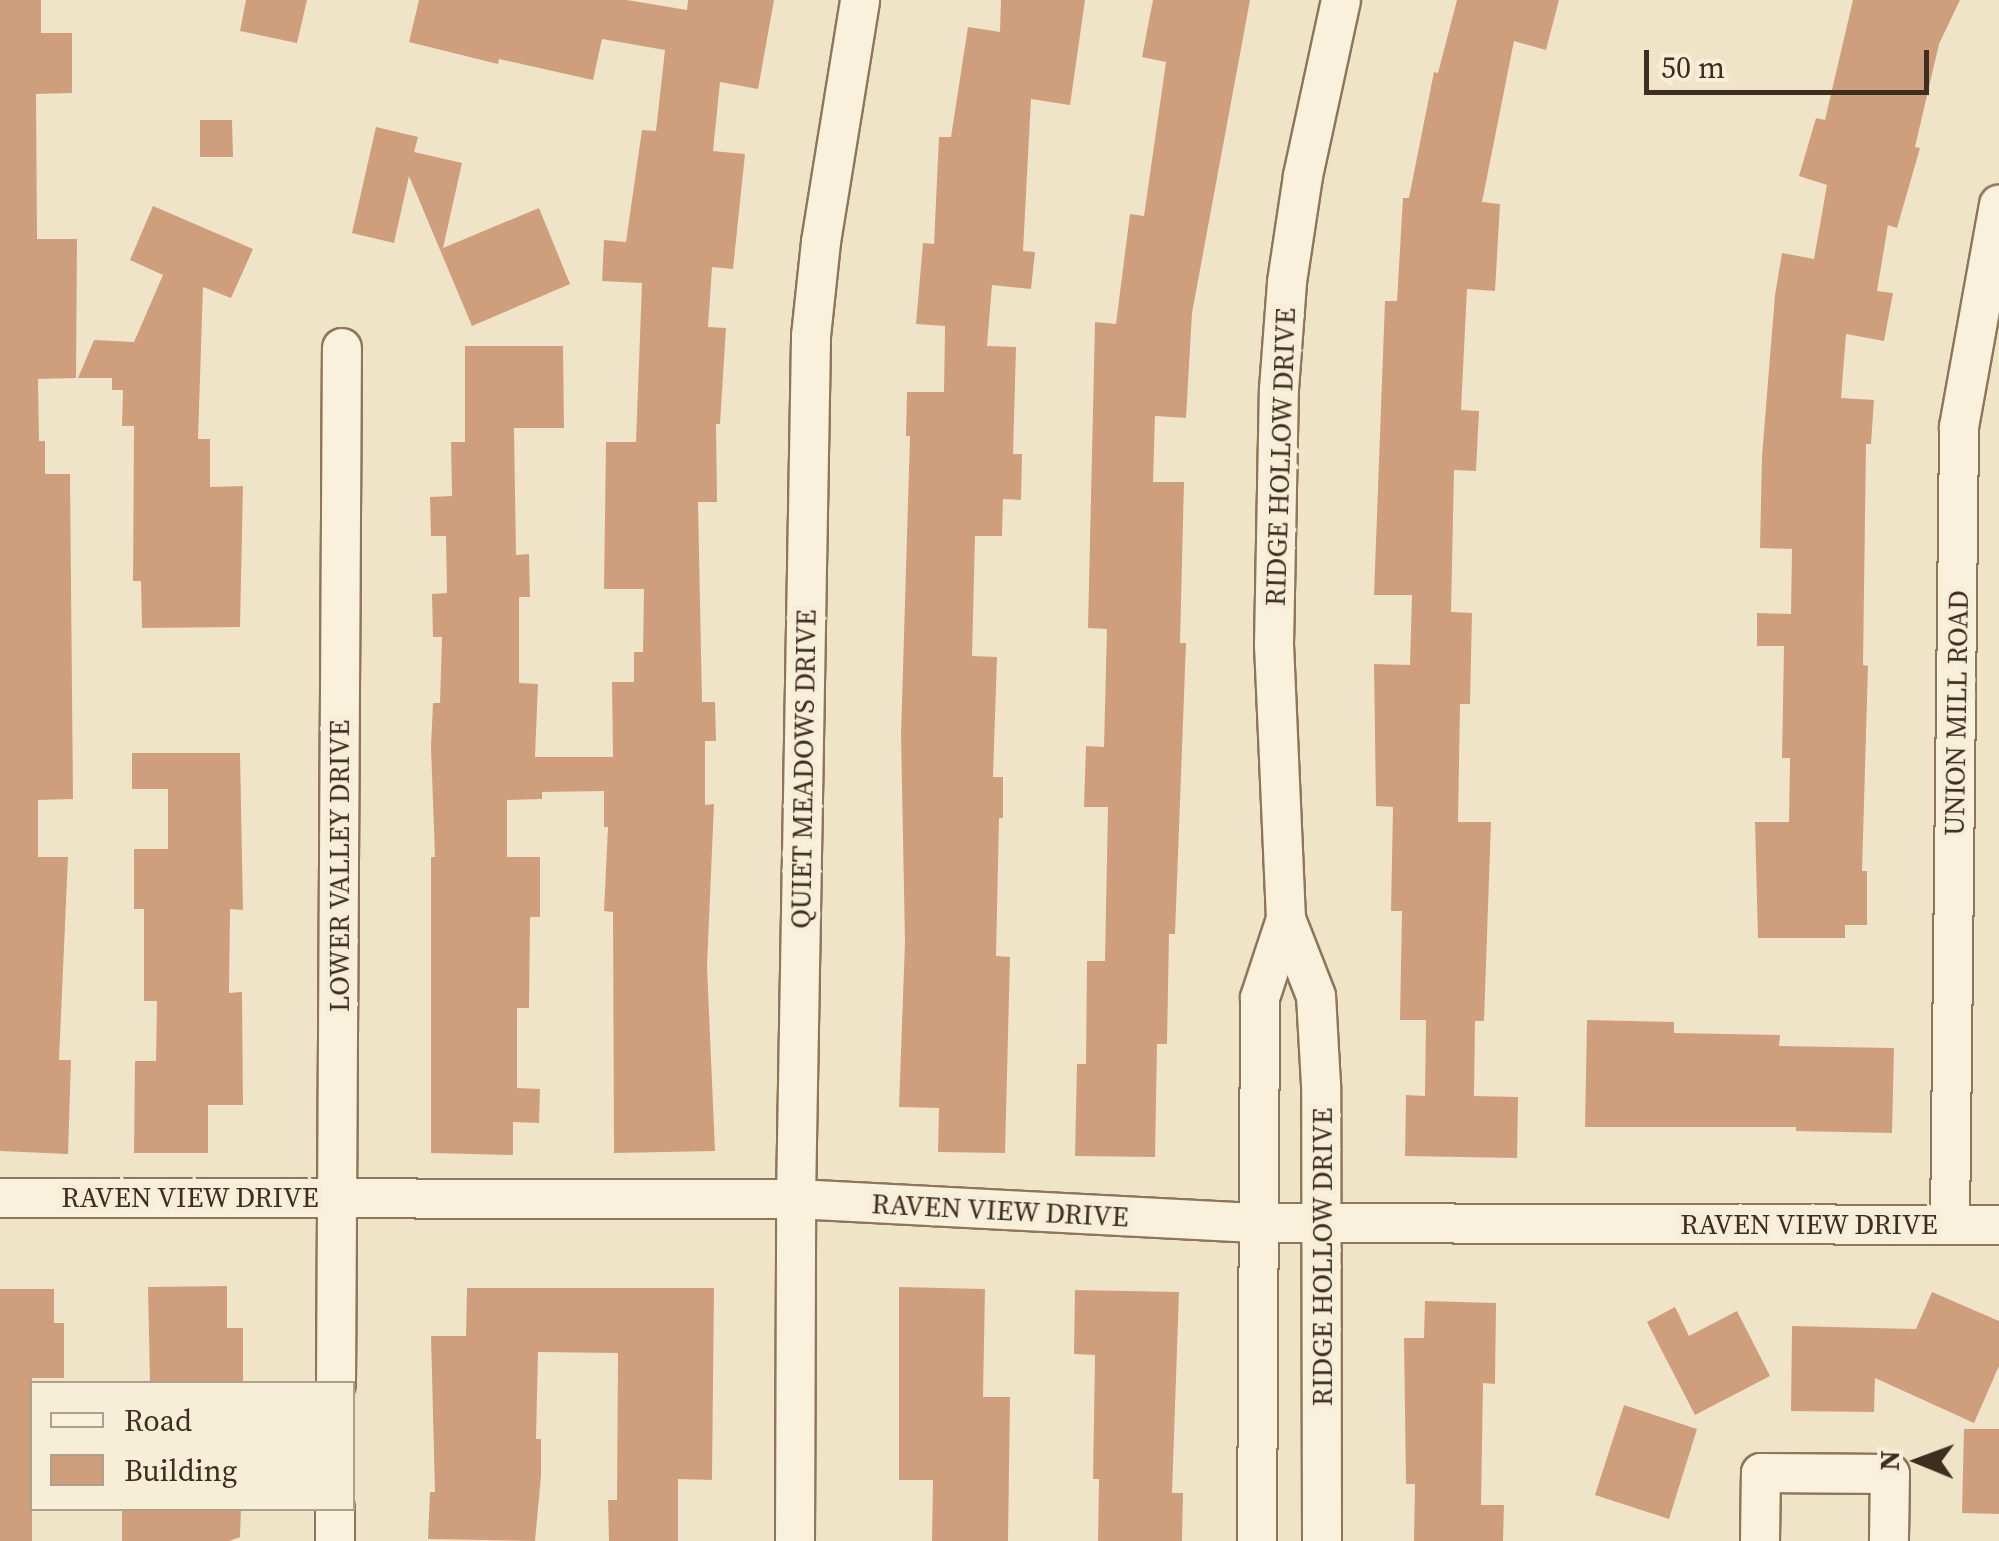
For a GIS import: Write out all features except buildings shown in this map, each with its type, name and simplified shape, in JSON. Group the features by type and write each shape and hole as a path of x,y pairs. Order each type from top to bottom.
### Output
{"street":[{"name":"QUIET MEADOWS DRIVE","path":"795,1541 796,1199 811,336 821,242 860,0"},
{"name":"RIDGE HOLLOW DRIVE","path":"1322,1541 1323,1221 1316,996 1286,919 1274,645 1278,390 1302,176 1341,0"},
{"name":"UNION MILL ROAD","path":"1950,1225 1959,427 1999,204"},
{"name":"LOWER VALLEY DRIVE","path":"336,1381 342,348"},
{"name":"RIDGE HOLLOW DRIVE","path":"1257,1541 1260,998 1286,919"},
{"name":"RAVEN VIEW DRIVE","path":"0,1198 796,1199 1259,1223 1999,1225"},
{"path":"1760,1541 1760,1473 1798,1473 1890,1474 1889,1541"},
{"path":"335,1511 335,1541"}]}
